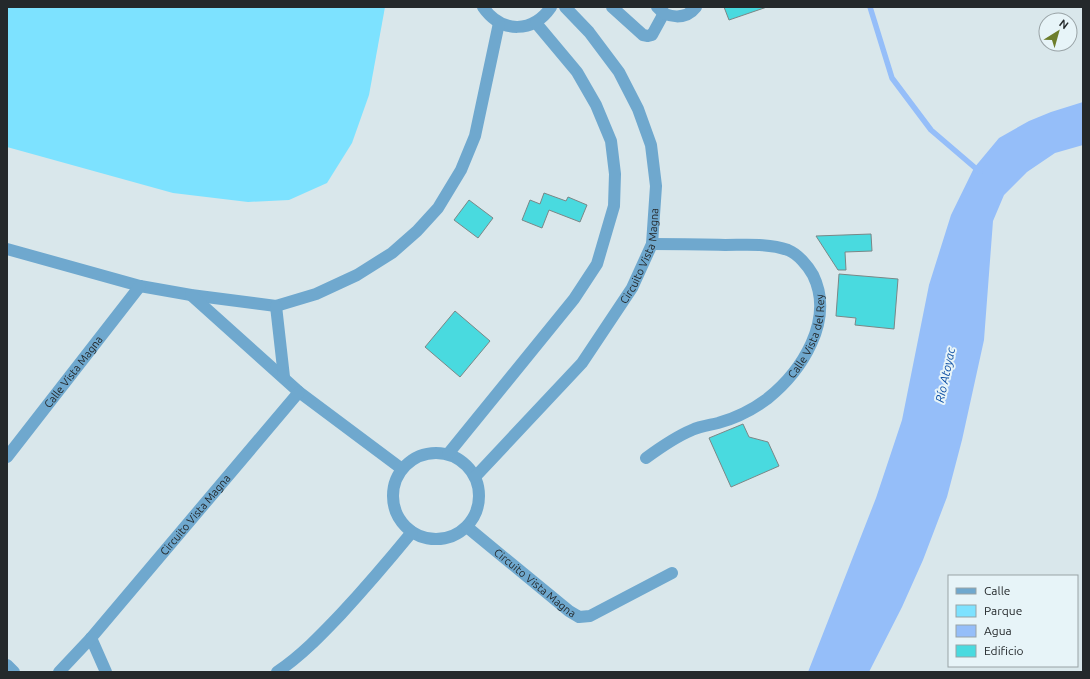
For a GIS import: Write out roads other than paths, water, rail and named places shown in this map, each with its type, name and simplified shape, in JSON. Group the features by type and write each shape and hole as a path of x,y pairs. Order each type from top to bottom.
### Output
{"street":[{"path":"483,7 490,16 499,23 511,27 524,27 536,23 545,16 551,7"},
{"name":"Circuito Vista Magna","path":"475,477 582,363 632,288 652,244 656,186 651,145 638,109 619,72 589,32 565,7"},
{"path":"612,7 643,35 648,36 652,35 661,10 672,16 680,17 696,7"},
{"path":"7,249 140,286 191,295 276,306 316,294 357,275 392,253 417,231 438,208 461,170 475,136 499,23"},
{"path":"448,454 574,299 597,264 614,206 615,174 611,141 596,105 577,72 536,23"},
{"name":"Calle Vista del Rey","path":"646,458 670,440 694,429 744,414 767,399 786,381 800,364 810,345 818,323 821,303 818,286 808,266 790,251 769,245 652,244"},
{"name":"Calle Vista Magna","path":"7,457 140,286"},
{"path":"191,295 299,392 402,469"},
{"path":"276,306 284,377"},
{"name":"Circuito Vista Magna","path":"59,672 91,638 299,392"},
{"path":"7,439 20,442"},
{"path":"435,453 448,454 459,459 468,466 475,477 479,490 479,503 475,516 467,527 455,536 441,540 426,538 412,532 402,522 395,510 393,496 395,482 402,469 411,460 422,455 435,453"},
{"name":"Circuito Vista Magna","path":"467,527 569,611 580,617 590,616 672,573"},
{"path":"277,672 316,640 379,572 412,532"},
{"path":"91,638 106,672"},
{"path":"7,665 14,672"}],"water":[{"name":"Río Atoyac","path":"1083,102 1083,145 1055,153 1027,172 1004,195 993,221 984,340 962,440 947,497 923,560 902,607 869,672 808,672 876,498 902,420 929,285 951,215 974,168 999,138 1029,121"}],"waterway":[{"path":"870,7 892,78 931,130 980,172"}]}
